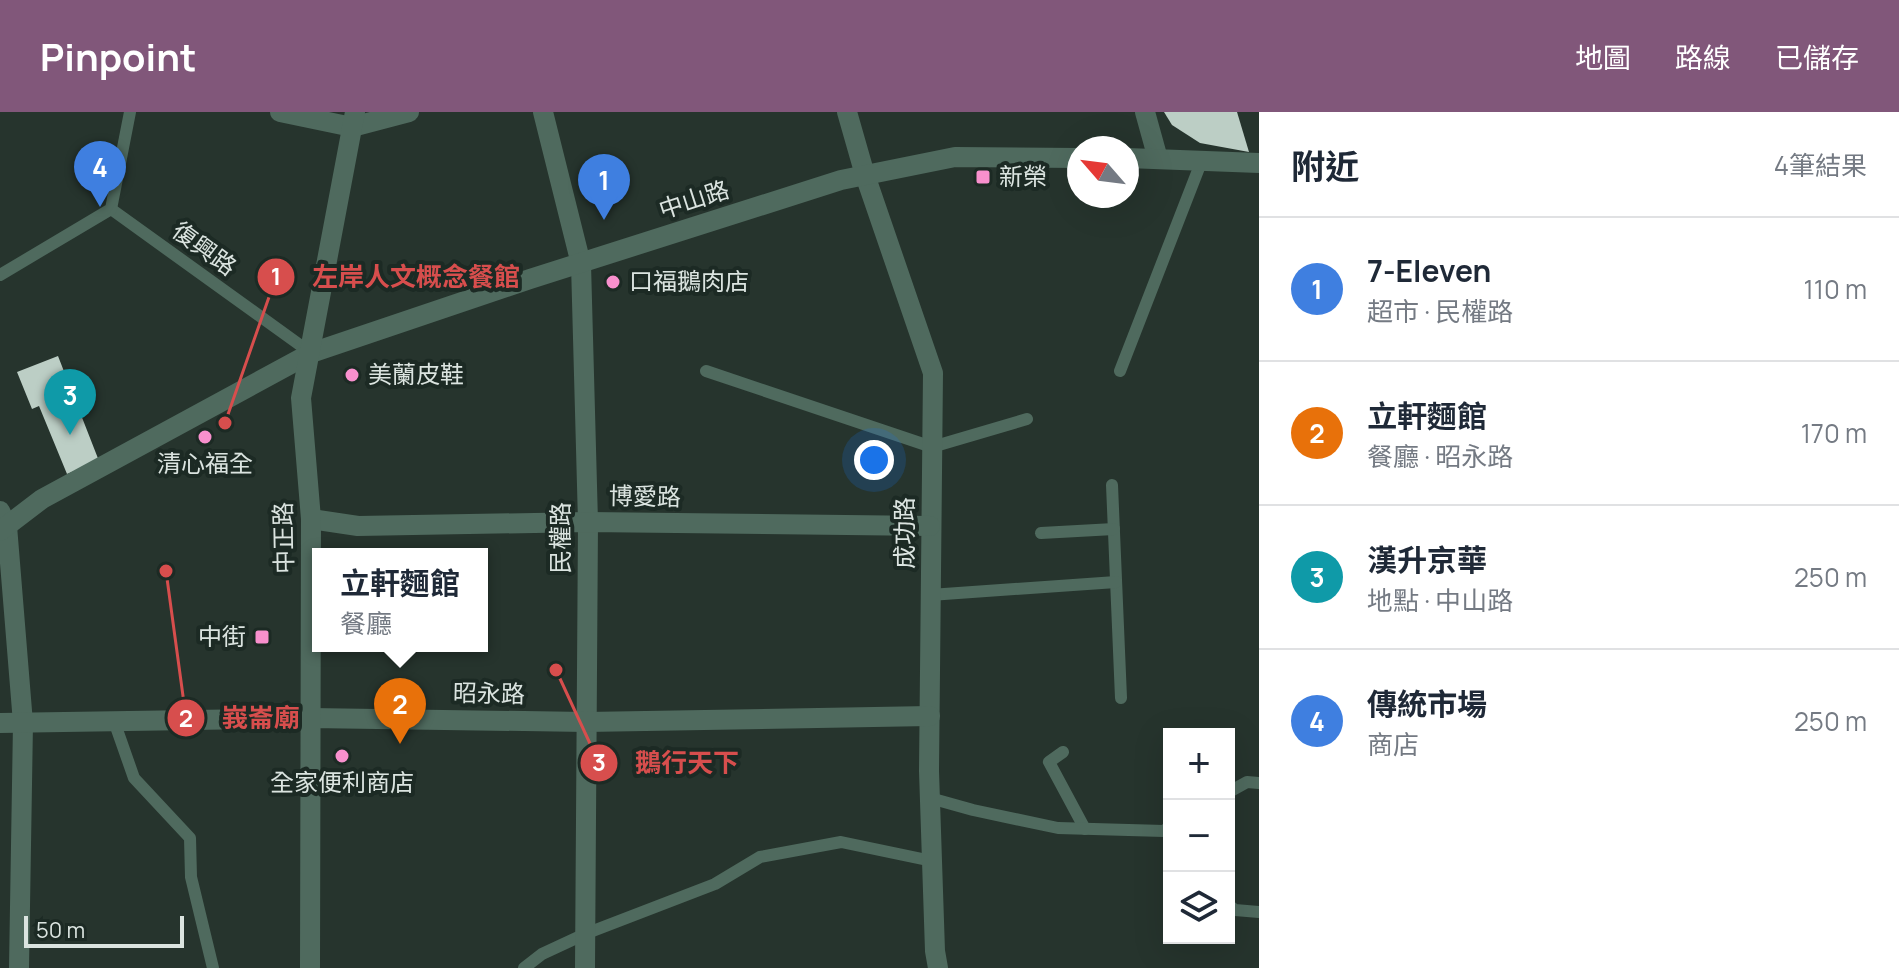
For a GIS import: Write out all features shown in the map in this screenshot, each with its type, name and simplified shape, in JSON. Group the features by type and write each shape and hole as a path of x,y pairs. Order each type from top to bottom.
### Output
{"street":[{"path":"280,112 354,120 409,112"},
{"name":"民權路","path":"543,112 581,264 588,522 585,968"},
{"name":"成功路","path":"847,112 865,175 933,373 930,798 938,968"},
{"path":"1145,112 1158,159"},
{"name":"中正路","path":"310,968 311,519 301,398 354,120"},
{"name":"中山路","path":"2,523 311,353 841,180 955,157 1067,158"},
{"path":"1139,158 1259,163"},
{"name":"博愛路","path":"311,519 358,526 588,522 930,526"},
{"path":"2,523 23,723 19,968"},
{"name":"昭永路","path":"0,723 311,718 586,722 930,716"}],"lane":[{"path":"0,275 111,209 130,112"},
{"path":"1120,371 1202,160"},
{"name":"復興路","path":"111,209 311,353"},
{"path":"706,371 932,447 1027,419"},
{"path":"1112,485 1121,698"},
{"path":"1041,533 1114,529"},
{"path":"930,595 1116,582"},
{"path":"114,721 134,778 190,838 191,877 213,968"},
{"path":"1063,752 1049,762 1085,829"},
{"path":"1235,789 1247,782 1259,783"},
{"path":"930,798 1058,828 1163,832"},
{"path":"524,968 542,954 585,934 715,884 760,857 841,842 932,861"},
{"path":"1235,910 1259,912"}],"building":[{"path":"1164,112 1237,112 1249,152 1200,143 1172,125"},
{"path":"58,356 99,461 67,474 39,406 32,409 17,372"}],"place":[{"name":"新榮","path":"983,177"},
{"name":"傳統市場","path":"100,207"},
{"name":"7-Eleven","path":"604,220"},
{"name":"口福鵝肉店","path":"613,282"},
{"name":"美蘭皮鞋","path":"352,375"},
{"name":"左岸人文概念餐館","path":"225,423"},
{"name":"漢升京華","path":"70,435"},
{"name":"清心福全","path":"205,437"},
{"name":"峩崙廟","path":"166,571"},
{"name":"中街","path":"262,637"},
{"name":"鵝行天下","path":"556,670"},
{"name":"立軒麵館","path":"400,744"},
{"name":"全家便利商店","path":"342,756"}]}
